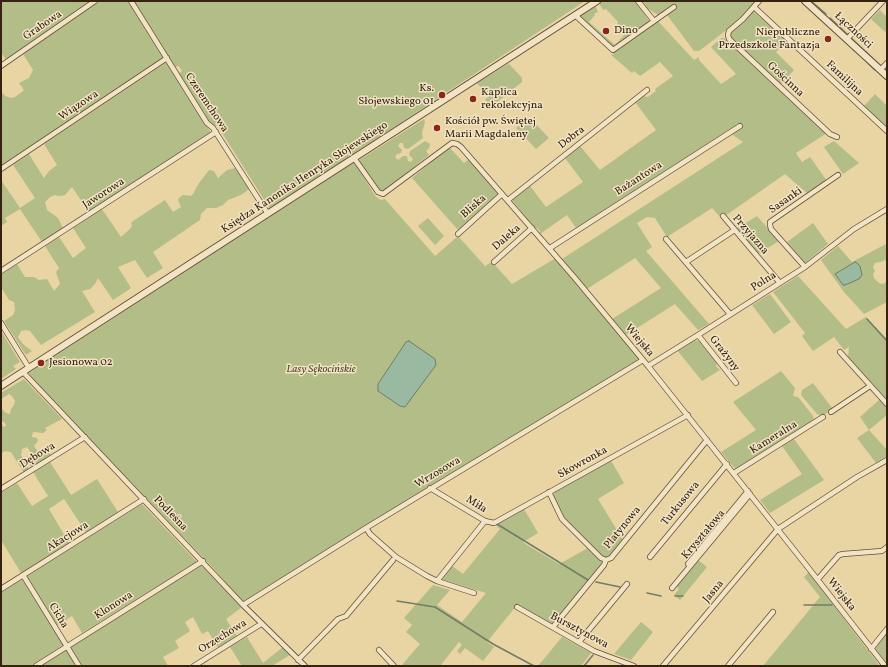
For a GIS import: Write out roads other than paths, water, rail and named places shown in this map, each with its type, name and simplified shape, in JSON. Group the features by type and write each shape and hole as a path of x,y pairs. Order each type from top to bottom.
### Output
{"street":[{"name":"Grabowa","path":"1,66 96,1"},
{"name":"Czeremchowa","path":"131,1 207,123 216,132 268,214"},
{"name":"Księdza Kanonika Henryka Słojewskiego","path":"1,386 597,1"},
{"path":"638,1 654,21"},
{"path":"754,7 759,1"},
{"name":"Łączności","path":"805,1 887,76"},
{"path":"848,39 883,1"},
{"path":"575,15 613,50 674,7"},
{"name":"Gościnna","path":"754,7 743,20 729,31 728,35 731,42 830,134 837,137"},
{"name":"Familijna","path":"754,7 887,131"},
{"name":"Wiązowa","path":"1,169 167,58"},
{"path":"880,70 887,63"},
{"name":"Dobra","path":"508,200 647,90"},
{"name":"Bażantowa","path":"550,248 740,126"},
{"name":"Jaworowa","path":"1,271 216,132"},
{"name":"Wiejska","path":"354,158 378,192 382,194 434,155 454,143 461,147 550,248 648,366 818,579 885,666"},
{"name":"Sasanki","path":"805,267 771,229 770,222 838,175"},
{"name":"Bliska","path":"458,234 502,194"},
{"name":"Polna","path":"648,366 805,267 854,229 887,209"},
{"name":"Przyjazna","path":"723,216 780,283"},
{"name":"Daleka","path":"494,262 532,228"},
{"name":"Przyjazna","path":"686,262 733,231"},
{"path":"666,239 730,314"},
{"name":"Podleśna","path":"1,323 26,370 85,437 261,624 305,666"},
{"name":"Grażyny","path":"698,335 736,383"},
{"path":"840,352 887,404"},
{"name":"Wrzosowa","path":"243,605 430,488 643,360"},
{"path":"831,412 870,386"},
{"name":"Skowronka","path":"486,521 494,523 688,415"},
{"name":"Kameralna","path":"734,473 823,417"},
{"name":"Dębowa","path":"1,489 85,437"},
{"name":"Platynowa","path":"553,627 604,565 606,560 611,558 707,440"},
{"name":"Jasna","path":"663,666 778,529 857,477 887,460"},
{"name":"Turkusowa","path":"650,557 727,464"},
{"name":"Miła","path":"430,488 486,521 437,581"},
{"path":"549,492 562,519 601,558 606,560"},
{"path":"688,564 749,492"},
{"name":"Kryształowa","path":"672,588 749,492"},
{"name":"Akacjowa","path":"1,589 144,500"},
{"path":"366,528 370,534 396,557 421,573 437,581 474,593"},
{"path":"818,579 838,555 882,551 887,547"},
{"path":"298,660 338,620 346,616 393,560"},
{"name":"Klonowa","path":"36,666 203,561"},
{"name":"Cicha","path":"23,575 79,666"},
{"path":"580,642 628,584"},
{"name":"Bursztynowa","path":"517,607 598,653 634,666"},
{"path":"728,666 773,612"},
{"name":"Orzechowa","path":"194,666 261,624"},
{"path":"871,649 887,629"},
{"path":"379,650 394,666"}],"waterway":[{"path":"811,1 826,14"},
{"path":"830,18 848,35"},
{"path":"851,38 881,66"},
{"path":"869,64 875,70"},
{"path":"882,75 887,80"},
{"path":"867,319 887,341"},
{"path":"497,524 588,580"},
{"path":"596,582 620,587"},
{"path":"647,593 661,596"},
{"path":"675,596 683,596"},
{"path":"397,601 435,607 493,644 534,666"},
{"path":"804,605 832,605"},
{"path":"584,666 593,655"}],"place":[{"name":"Dino","path":"606,31"},
{"name":"Niepubliczne Przedszkole Fantazja","path":"828,39"},
{"name":"Ks. Słojewskiego 01","path":"442,95"},
{"name":"Kaplica rekolekcyjna","path":"473,99"},
{"name":"Kościół pw. Świętej Marii Magdaleny","path":"437,128"},
{"name":"Jesionowa 02","path":"41,363"}],"park label":[{"name":"Lasy Sękocińskie","path":"321,370"}]}
